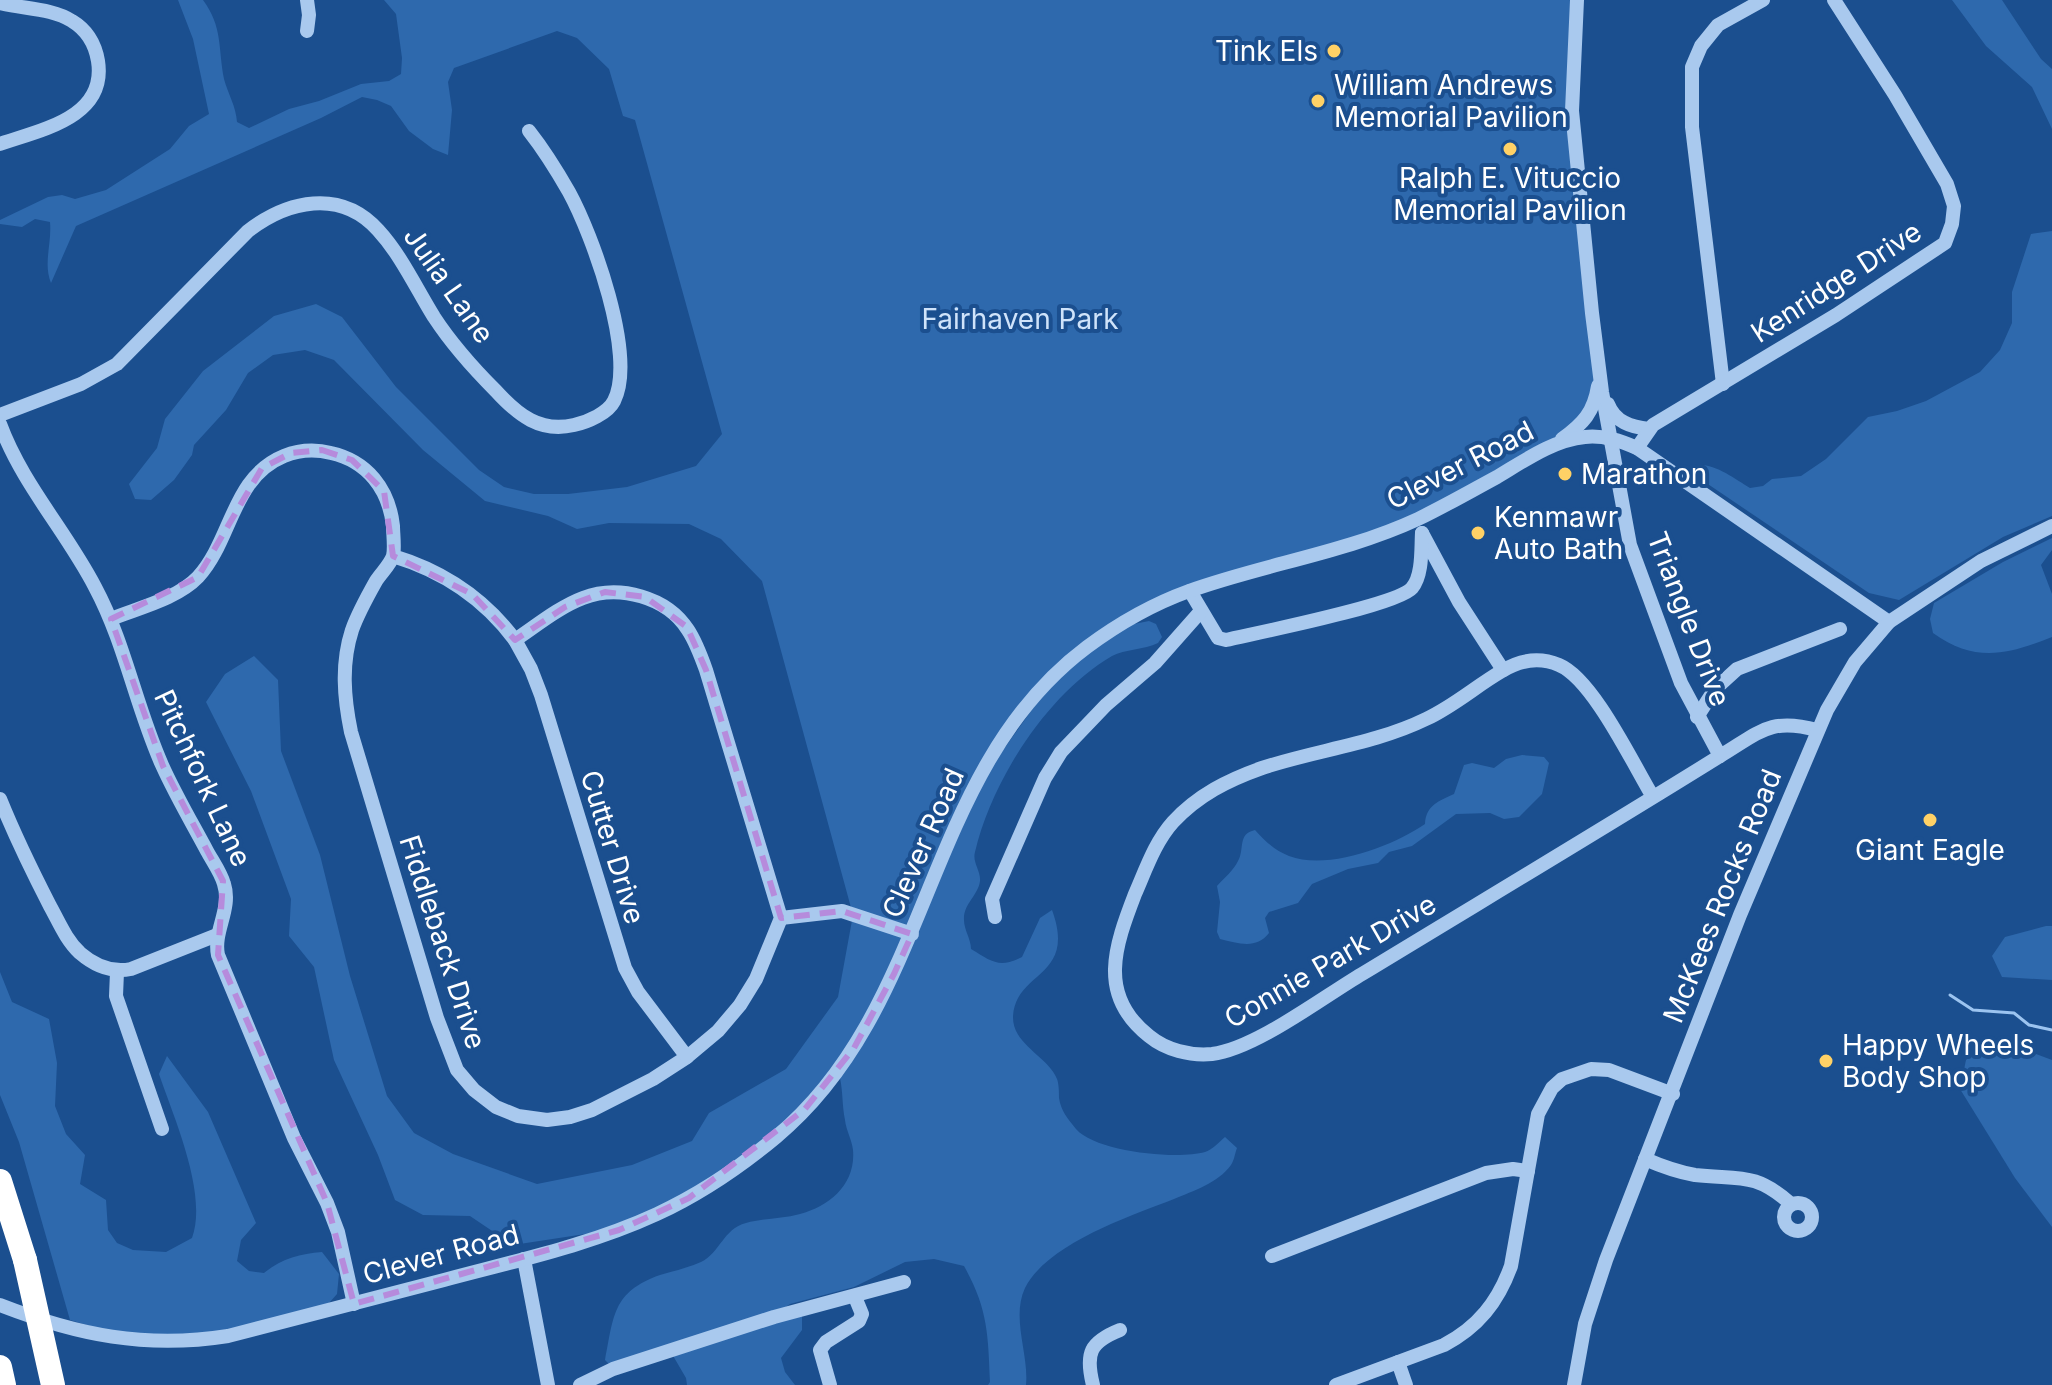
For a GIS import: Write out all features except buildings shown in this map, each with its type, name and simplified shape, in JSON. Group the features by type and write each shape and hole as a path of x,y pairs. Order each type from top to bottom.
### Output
{"highway":[{"path":"0,1181 25,1260 53,1385"}],"street":[{"path":"307,0 307,31"},
{"name":"Triangle Drive","path":"1577,0 1572,111 1602,392 1630,545 1676,670 1697,717 1720,756 1769,727 1793,723 1817,730"},
{"name":"Kenridge Drive","path":"1723,384 1692,127 1692,67 1701,46 1718,25 1763,0"},
{"name":"Kenridge Drive","path":"1637,448 1649,429 1836,315 1945,243 1954,206 1947,184 1834,0"},
{"path":"0,3 55,13 70,20 86,31 98,63 97,82 80,112 62,123 0,144"},
{"name":"Julia Lane","path":"0,415 81,384 117,364 248,231 267,216 306,203 344,208 362,216 378,229 436,320 482,377 522,416 538,425 558,428 578,425 599,415 613,404 619,388 621,357 616,330 599,264 575,205 529,131"},
{"path":"1551,447 1588,418 1596,402 1600,374"},
{"path":"1602,392 1620,421 1649,429"},
{"name":"Pitchfork Lane","path":"0,424 19,467 95,586 111,619 143,720 163,766 223,881 226,904 217,935 218,955 294,1138 327,1203 338,1232 354,1304"},
{"name":"Clever Road","path":"0,1305 51,1325 103,1335 130,1340 193,1342 228,1336 524,1259 619,1230 689,1198 779,1134 828,1084 854,1048 912,934 957,817 1006,731 1052,677 1086,648 1123,624 1190,591 1419,526 1551,447 1581,437 1611,439 1637,448 1889,622"},
{"path":"111,619 178,592 198,577 252,480 262,468 291,453 322,450 337,454 352,460 375,478 384,491 392,517 393,556 441,574 472,594 500,619 515,640 565,607 605,592 625,592 645,597 667,608 687,627 698,648 781,918 842,911 912,934"},
{"path":"1190,591 1214,634 1226,640 1395,598 1412,588 1416,581 1419,526"},
{"path":"1419,526 1459,602 1503,670 1532,660 1547,661 1574,673 1595,700 1653,797"},
{"name":"McKees Rocks Road","path":"1574,1385 1589,1311 1606,1260 1740,915 1817,730 1855,662 1889,622 1981,561 2052,526"},
{"name":"Fiddleback Drive","path":"393,556 352,630 344,676 346,705 437,1018 457,1070 474,1090 496,1107 518,1116 547,1120 592,1110 653,1079 687,1057 718,1031 740,1005 756,979 781,918"},
{"path":"995,917 992,899 1045,778 1061,752 1106,705 1155,663 1201,611"},
{"path":"1697,717 1715,689 1737,669 1840,629"},
{"name":"Cutter Drive","path":"515,640 541,695 625,968 638,992 687,1057"},
{"name":"Connie Park Drive","path":"1503,670 1425,720 1360,743 1246,774 1220,785 1183,812 1156,845 1115,950 1116,986 1123,1006 1135,1024 1163,1045 1197,1055 1216,1054 1245,1045 1720,756"},
{"path":"0,799 18,845 66,935 79,952 93,962 117,972 217,935"},
{"path":"117,972 116,996 162,1129"},
{"path":"1336,1385 1457,1338 1474,1325 1496,1300 1511,1266 1543,1101 1562,1079 1591,1069 1609,1070 1673,1094"},
{"path":"1645,1159 1690,1174 1750,1179 1766,1185 1791,1204"},
{"path":"1272,1256 1486,1173 1513,1169 1528,1171"},
{"path":"524,1259 548,1385"},
{"path":"580,1385 626,1365 774,1317 904,1282"},
{"path":"830,1385 820,1350 826,1342 859,1321 860,1305 855,1297"},
{"path":"1093,1385 1090,1363 1093,1347 1100,1338 1120,1330"},
{"path":"1398,1362 1406,1385"}],"highlighted area":[{"path":"322,450 352,460 384,491 393,556 472,594 515,640 565,607 605,592 645,597 687,627 706,670 781,918 842,911 912,934 894,974 854,1048 805,1109 689,1198 619,1230 354,1304 327,1203 218,955 223,881 163,766 111,619 198,577 262,468 291,453"}],"green space":[{"name":"Fairhaven Park","path":"178,0 203,0 214,19 224,79 237,122 249,128 289,109 361,84 389,81 401,74 396,14 384,0 1577,0 1573,57 1600,374 1588,418 1416,520 1190,591 1123,624 1006,731 912,934 827,1084 734,1167 618,1229 513,1245 470,1216 423,1215 395,1200 334,1060 314,967 289,936 291,899 251,791 206,702 225,674 254,656 278,680 281,751 320,855 350,976 387,1096 414,1133 453,1154 537,1184 632,1165 692,1141 709,1113 786,1069 838,997 853,915 762,581 721,539 689,524 609,523 577,529 548,516 485,501 423,450 334,360 305,350 273,355 248,373 226,410 194,445 192,455 174,480 151,500 135,499 129,484 157,448 165,419 203,371 274,316 316,304 342,317 396,387 479,470 504,487 534,494 568,494 627,487 696,466 722,434 635,120 623,116 609,69 577,38 557,31 454,68 448,82 452,110 448,155 433,149 409,131 391,106 362,97 76,226 51,283 48,268 50,222 35,219 22,227 0,224 0,220 48,197 62,195 75,199 106,190 170,149 189,126 209,114 193,39"},
{"path":"1952,0 2002,0 2041,59 2052,69 2052,129 2032,87 1986,46"},
{"path":"2052,231 2052,516 2003,537 1899,600 1869,593 1693,474 1691,466 1706,466 1722,471 1750,488 1763,486 1772,479 1801,476 1826,459 1868,417 1926,401 1980,372 2000,350 2012,323 2012,292 2031,234"},
{"path":"2052,538 2052,550 2041,565 2052,594 2052,637 2006,652 1991,653 1963,649 1933,633 1930,619 1934,603 2003,562"},
{"path":"1149,621 1156,624 1162,637 1158,643 1112,656 1088,672 1045,716 1009,768 983,824 975,852 980,881 964,914 964,924 971,949 990,960 1001,963 1014,961 1022,957 1040,918 1052,910 1058,932 1057,949 1051,961 1017,1001 1014,1026 1024,1043 1052,1071 1058,1081 1061,1107 1076,1129 1101,1143 1157,1154 1205,1152 1225,1137 1237,1148 1231,1165 1205,1186 1091,1233 1051,1258 1036,1272 1025,1288 1020,1311 1026,1385 988,1385 985,1322 972,1281 964,1266 934,1259 905,1262 854,1287 790,1304 773,1316 612,1367 605,1360 614,1318 618,1307 632,1289 660,1275 701,1262 738,1226 811,1210 839,1192 853,1162 840,1078 976,788 1054,679 1124,626"},
{"path":"1522,755 1544,757 1549,763 1542,794 1519,817 1504,819 1490,813 1456,814 1412,846 1389,852 1378,863 1348,869 1312,884 1298,903 1269,912 1265,918 1269,933 1258,942 1246,944 1220,939 1217,932 1220,902 1217,886 1236,864 1249,832 1255,830 1279,851 1305,860 1360,854 1425,824 1431,808 1454,794 1464,765 1472,763 1494,768 1506,759"},
{"path":"2052,926 2052,980 2002,977 1992,956 2005,937"},
{"path":"0,972 12,1002 49,1019 57,1063 55,1106 66,1134 85,1155 80,1184 106,1200 108,1230 117,1243 133,1250 166,1252 192,1238 196,1220 193,1178 159,1074 167,1056 208,1112 256,1223 241,1240 237,1261 249,1271 264,1273 292,1258 322,1252 339,1274 337,1294 322,1311 228,1335 131,1338 70,1320 19,1142 0,1095"},
{"path":"1978,1050 2025,1050 2052,1060 2052,1227 2015,1178 1960,1089 1966,1060"},
{"path":"802,1311 802,1330 781,1358 785,1372 795,1385 687,1385 672,1354"}],"waterway":[{"path":"1950,995 1973,1010 2014,1013 2029,1025 2052,1030"}],"place":[{"name":"Tink Els","path":"1334,51"},
{"name":"William Andrews Memorial Pavilion","path":"1318,101"},
{"name":"Ralph E. Vituccio Memorial Pavilion","path":"1510,149"},
{"name":"Marathon","path":"1565,474"},
{"name":"Kenmawr Auto Bath","path":"1478,533"},
{"name":"Giant Eagle","path":"1930,820"},
{"name":"Happy Wheels Body Shop","path":"1826,1061"}]}
